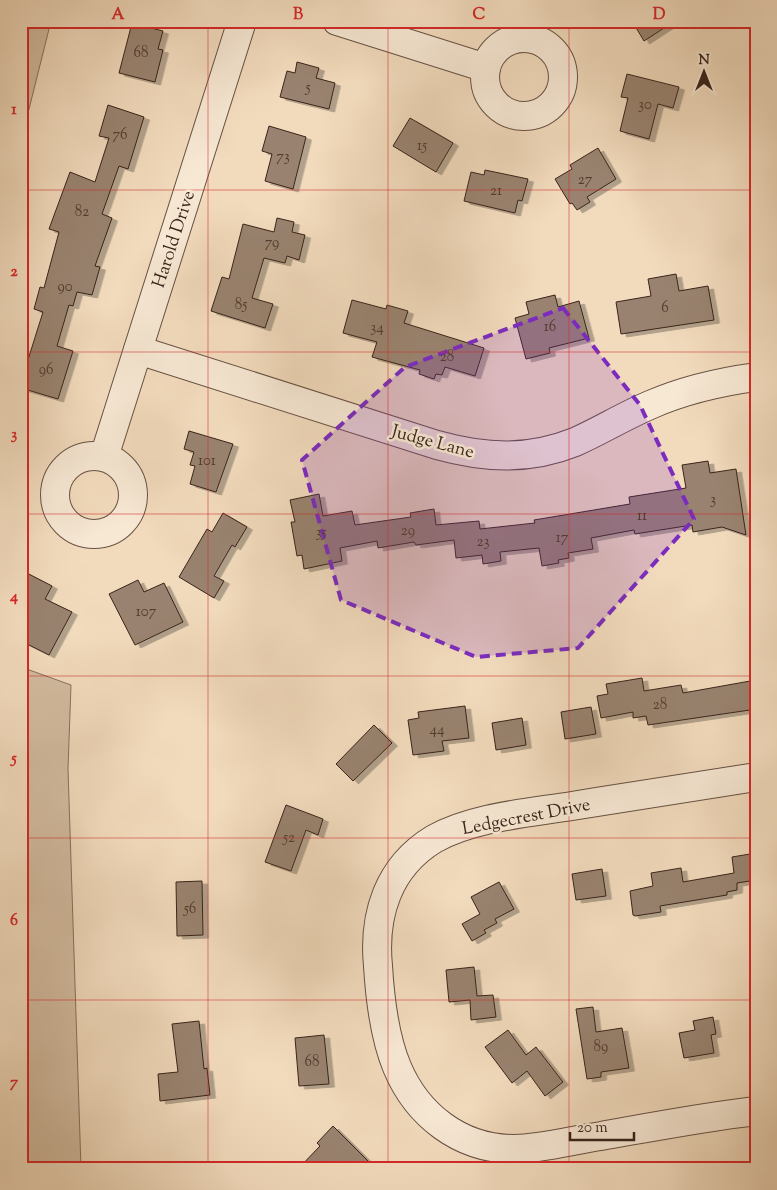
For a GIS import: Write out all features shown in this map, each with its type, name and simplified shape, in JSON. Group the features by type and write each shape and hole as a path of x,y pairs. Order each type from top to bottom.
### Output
{"street":[{"name":"Harold Drive","path":"104,457 242,21"},
{"path":"337,21 486,68"},
{"name":"Judge Lane","path":"138,350 437,445 467,453 495,456 522,455 546,451 573,442 671,396 694,389 756,377"},
{"name":"Ledgecrest Drive","path":"756,777 514,815 458,828 433,840 412,856 397,874 387,892 379,915 376,937 379,984 389,1042 396,1065 408,1088 423,1109 442,1126 464,1140 490,1147 523,1148 756,1111"}],"highlighted area":[{"path":"563,308 640,405 694,519 578,648 476,657 341,600 302,460 405,367"}],"shaded area":[{"path":"21,21 51,21 21,141"},
{"path":"21,667 71,685 68,769 81,1169 21,1169"}],"building":[{"path":"632,21 675,21 644,41"},
{"path":"132,23 163,31 158,49 163,50 155,82 119,73"},
{"path":"297,62 319,68 316,78 335,83 329,109 280,97 287,71 295,73"},
{"path":"627,74 679,87 673,108 658,104 649,139 620,131 628,98 621,97"},
{"path":"108,105 144,117 128,169 119,166 102,214 112,218 95,266 100,267 92,295 77,292 73,306 69,305 57,346 73,351 58,399 21,388 21,382 43,312 34,309 40,287 44,288 59,232 49,229 70,172 95,182 109,138 99,136"},
{"path":"410,118 453,143 436,172 393,146"},
{"path":"269,126 306,137 293,189 265,181 272,154 262,151"},
{"path":"598,148 616,179 587,197 590,202 577,210 572,203 570,204 555,179 572,169 570,165"},
{"path":"485,170 528,179 522,201 518,200 515,213 464,201 471,172 484,175"},
{"path":"277,218 294,222 292,232 305,235 299,260 287,256 285,263 264,258 252,298 273,304 265,328 211,311 222,277 229,279 243,224 274,232"},
{"path":"676,274 679,291 708,286 714,320 621,334 616,302 651,296 648,279"},
{"path":"555,295 558,307 579,301 589,338 549,348 550,353 526,359 515,318 529,314 526,302"},
{"path":"352,300 386,309 387,305 408,311 404,323 484,348 475,376 445,367 442,375 436,374 434,379 419,374 420,370 372,357 377,342 343,333"},
{"path":"189,431 233,444 216,492 190,484 195,466 190,465 194,452 184,449"},
{"path":"708,461 710,473 736,469 746,535 722,527 693,532 692,525 635,534 634,530 591,538 593,549 568,553 569,558 558,560 559,563 542,566 539,548 500,552 501,561 483,564 482,555 456,558 454,540 416,545 414,542 378,548 377,541 340,548 342,561 304,569 302,555 297,556 291,522 295,522 290,500 319,494 323,516 352,511 355,525 411,517 410,513 434,509 436,525 479,521 480,529 535,523 534,520 630,504 629,497 686,488 682,465"},
{"path":"223,513 247,527 235,547 232,545 214,576 224,581 214,598 179,577 207,529 212,532"},
{"path":"21,570 52,586 45,599 72,612 49,655 21,641"},
{"path":"138,580 144,592 164,583 183,622 135,645 109,594"},
{"path":"642,678 644,691 681,685 683,693 756,680 756,706 750,707 750,710 648,725 646,716 633,718 633,712 601,718 597,696 608,694 606,684"},
{"path":"465,706 469,738 442,741 444,751 413,755 408,720 419,718 418,712"},
{"path":"591,707 596,734 565,739 561,712"},
{"path":"522,718 526,745 496,750 492,723"},
{"path":"374,725 392,743 353,781 336,764"},
{"path":"286,805 323,819 318,835 306,830 291,871 265,862"},
{"path":"756,853 756,880 737,883 737,890 727,892 727,895 660,906 661,912 633,915 630,891 653,886 651,873 681,868 683,882 734,873 732,857"},
{"path":"602,869 606,896 576,900 572,874"},
{"path":"202,881 203,935 177,936 176,882"},
{"path":"499,882 514,909 495,919 497,923 484,930 486,933 472,941 462,924 480,914 471,897"},
{"path":"474,967 477,996 493,995 496,1017 471,1020 470,1000 449,1002 446,970"},
{"path":"593,1007 596,1032 622,1028 629,1068 601,1072 601,1077 587,1079 576,1009"},
{"path":"713,1017 716,1034 711,1035 714,1053 684,1058 679,1033 695,1030 693,1021"},
{"path":"199,1021 204,1069 207,1068 210,1095 160,1101 158,1074 178,1072 172,1024"},
{"path":"508,1030 526,1055 536,1047 563,1082 545,1096 527,1071 512,1083 485,1047"},
{"path":"324,1035 329,1084 299,1086 295,1038"},
{"path":"333,1126 376,1169 335,1169 327,1162 320,1169 298,1169 320,1146 317,1143"}]}
